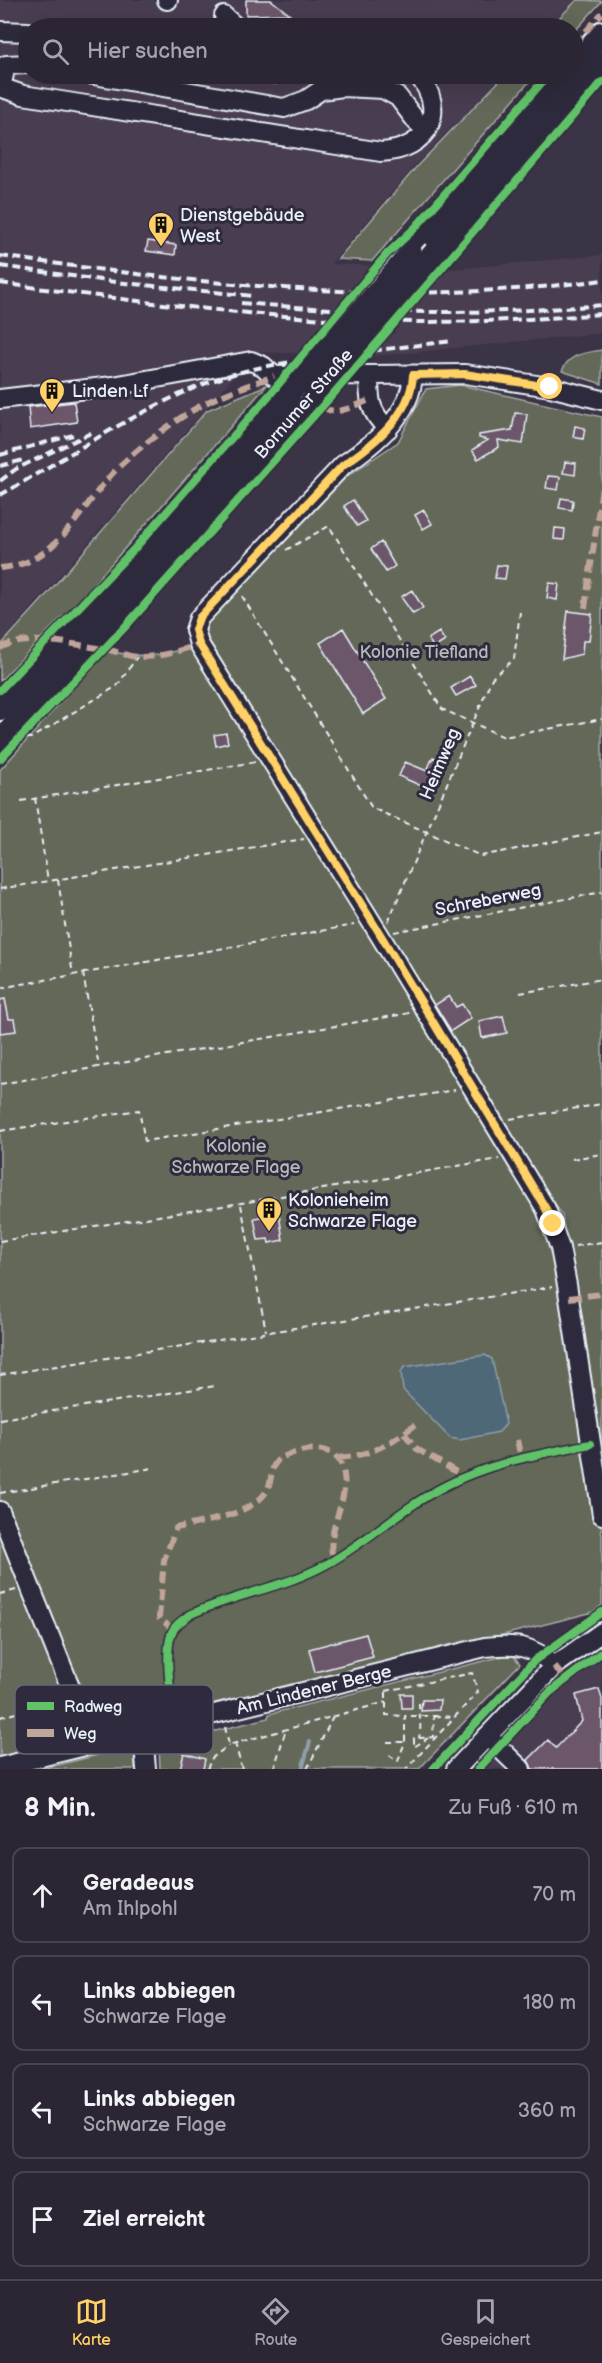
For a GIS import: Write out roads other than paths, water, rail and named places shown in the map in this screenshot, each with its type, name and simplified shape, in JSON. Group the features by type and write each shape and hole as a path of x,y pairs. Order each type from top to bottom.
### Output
{"main road":[{"path":"584,53 602,33"},
{"name":"Bornumer Straße","path":"584,82 602,62"},
{"name":"Bornumer Straße","path":"10,740 83,653 96,625 291,392 557,84"},
{"name":"Bornumer Straße","path":"0,709 59,650 96,625 315,392 583,84"}],"street":[{"path":"0,31 18,32"},
{"path":"18,64 6,65 1,87 23,95 381,152 393,151 409,145 427,130 432,119 432,100 424,84"},
{"path":"146,84 284,108 306,100 321,90 343,87 382,89 398,97 417,122 427,130"},
{"path":"0,399 113,386 251,361 263,366 274,376 465,374 550,387 602,400"},
{"path":"369,375 370,400 375,418 388,429"},
{"path":"413,375 412,389 388,429 367,449 343,465 199,618 195,630 199,644 318,837 380,930 424,1011 546,1209 560,1248 567,1285 602,1515"},
{"path":"0,1511 69,1685"},
{"path":"456,1769 554,1666 602,1632"},
{"name":"Am Lindener Berge","path":"213,1715 384,1682 485,1647 509,1644 532,1648 554,1666"},
{"path":"487,1736 521,1769"},
{"name":"Am Lindener Berge","path":"0,1767 53,1754"},
{"path":"145,1754 146,1769"}],"water":[{"path":"485,1355 492,1359 506,1424 499,1432 460,1440 450,1438 403,1390 401,1372 404,1367"}],"waterway":[{"path":"302,1769 310,1742"}],"railway":[{"path":"0,256 150,276 301,289 376,292 451,292 527,288 602,280"},
{"path":"0,266 115,282 253,296"},
{"path":"0,283 194,308 347,320 457,322 602,314"},
{"path":"241,303 422,312 512,311 602,305"},
{"path":"0,495 140,414 227,376 288,363 453,341"},
{"path":"0,481 16,469 95,431"},
{"path":"0,455 73,435"},
{"path":"0,466 23,460"}],"place":[{"name":"Dienstgebäude West","path":"161,248"},
{"name":"Linden Lf","path":"52,414"},
{"name":"Kolonieheim Schwarze Flage","path":"269,1233"}],"park label":[{"name":"Kolonie Tiefland","path":"424,652"},
{"name":"Kolonie Schwarze Flage","path":"236,1156"}]}
